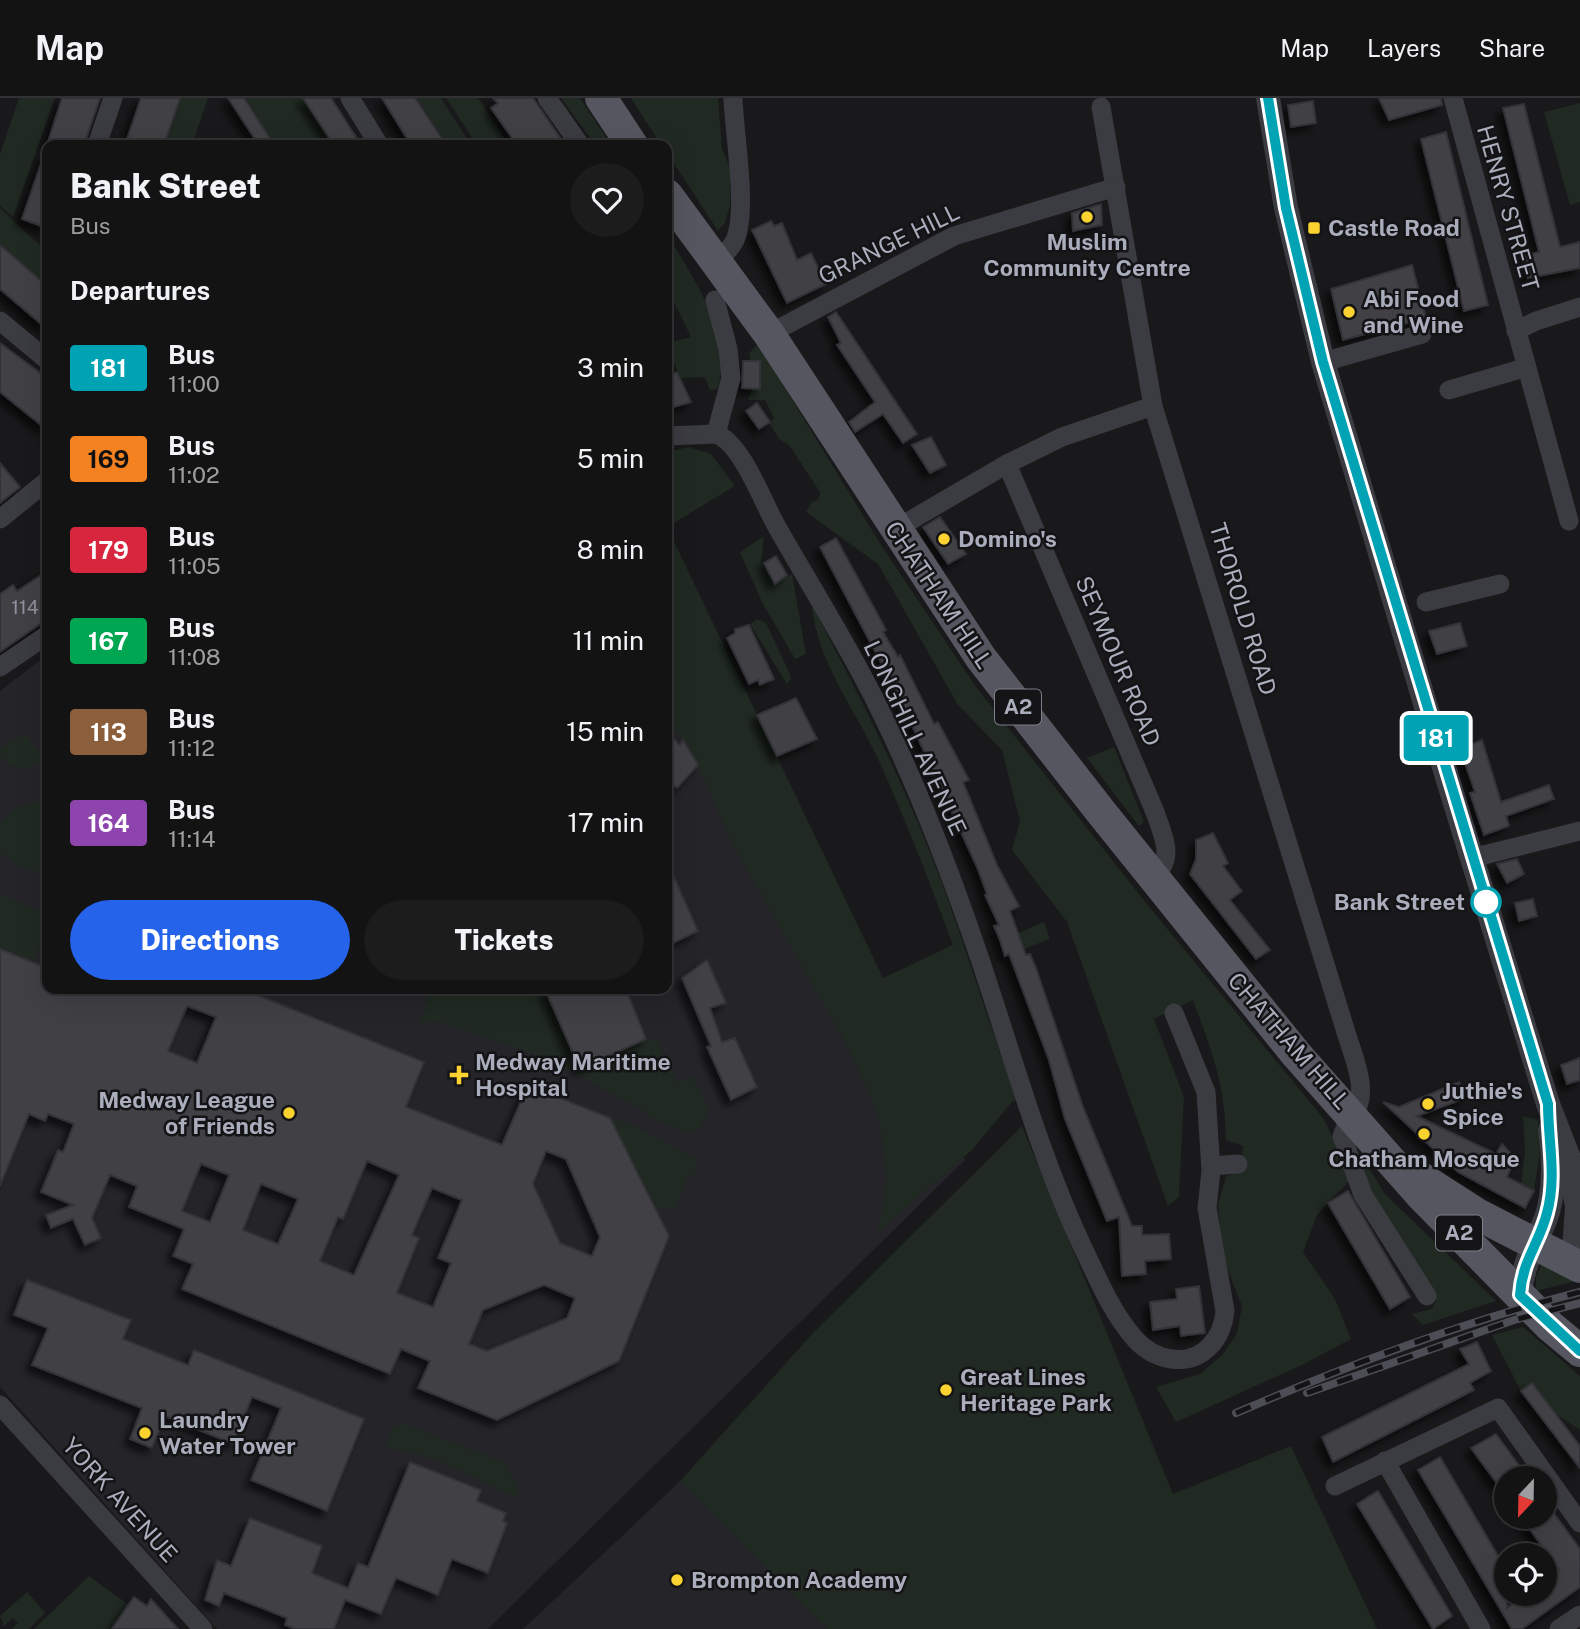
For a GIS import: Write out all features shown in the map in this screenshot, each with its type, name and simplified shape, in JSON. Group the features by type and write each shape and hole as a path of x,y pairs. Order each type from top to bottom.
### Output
{"main road":[{"path":"601,98 629,140"},
{"name":"CHATHAM HILL","path":"672,202 769,334 894,530 981,659 1153,877 1296,1054 1401,1169 1421,1195 1580,1351"},
{"name":"CHATHAM HILL","path":"1401,1169 1433,1182 1477,1214 1577,1265"}],"street":[{"path":"99,140 113,98"},
{"path":"350,98 376,140"},
{"path":"547,98 576,140"},
{"path":"716,260 734,242 738,226 738,169 733,98"},
{"path":"1268,98 1286,208 1323,362 1548,1104 1565,1143 1575,1188 1577,1265"},
{"name":"HENRY STREET","path":"1453,98 1524,368 1569,521"},
{"name":"THOROLD ROAD","path":"1101,101 1153,405 1345,1029 1361,1091 1361,1106 1352,1114 1342,1136 1363,1195 1427,1296"},
{"name":"GRANGE HILL","path":"769,334 889,267 954,236 1116,187"},
{"path":"672,436 716,434 731,378 728,349 715,300"},
{"name":"HENRY STREET","path":"1516,331 1536,321 1580,307"},
{"path":"0,321 42,356"},
{"path":"1323,362 1422,334"},
{"path":"1449,390 1524,368"},
{"path":"894,530 1007,464 1062,437 1153,405"},
{"name":"LONGHILL AVENUE","path":"716,434 731,444 752,480 863,676 903,762 973,937 1030,1120 1068,1217 1100,1285 1135,1338 1147,1350 1178,1360 1195,1357 1216,1339 1225,1315 1223,1290 1208,1220 1211,1166 1206,1089 1174,1013"},
{"name":"SEYMOUR ROAD","path":"1007,464 1155,813 1167,851 1163,866 1153,877"},
{"path":"0,519 42,485"},
{"path":"1426,602 1500,584"},
{"path":"0,667 42,638"},
{"path":"1472,858 1576,832"},
{"path":"1520,1295 1522,1270 1549,1207 1552,1159 1548,1104"},
{"path":"1211,1166 1238,1164"},
{"name":"YORK AVENUE","path":"0,1405 198,1627"},
{"path":"1335,1486 1498,1408 1580,1523"},
{"path":"1385,1461 1481,1629"},
{"path":"1559,1629 1580,1615"}],"shaded area":[{"path":"19,98 55,98 13,217 0,206 0,154"},
{"path":"180,98 208,98 194,140 167,140"},
{"path":"245,98 303,98 331,140 272,140"},
{"path":"416,98 441,98 468,140 444,140"},
{"path":"446,98 478,98 506,140 474,140"},
{"path":"561,98 580,98 608,140 591,140"},
{"path":"631,98 718,98 722,149 730,168 730,205 725,223 718,231 672,161 672,140 658,140"},
{"path":"1580,103 1580,202 1570,205 1544,112"},
{"path":"0,208 42,247 42,281 0,246"},
{"path":"672,242 699,288 715,327 721,368 718,388 710,391 705,377 681,378 672,358 672,342 691,337 672,298"},
{"path":"758,344 883,548 976,687 1146,903 1324,1119 1352,1178 1317,1215 1303,1252 1335,1299 1351,1339 1302,1365 1176,1422 1156,1387 1200,1374 1224,1353 1237,1333 1242,1306 1222,1255 1218,1204 1226,1177 1241,1170 1243,1146 1226,1140 1220,1085 1212,1052 1193,1000 1154,1019 1184,1097 1179,1197 1168,1206 1067,922 1012,850 1020,821 1002,750 958,705 878,564 806,512 812,502 819,499 820,492 789,445 779,439 770,424 774,418 765,400 748,400 754,381 749,353"},
{"path":"689,447 711,454 735,486 672,524 672,451"},
{"path":"764,536 761,562 775,583 792,574 806,654 795,659 762,602 740,552"},
{"path":"672,537 883,978 953,945 899,806 821,646 812,605 917,820 946,894 1017,1100 1012,1102 972,1150 878,1232 887,1178 878,1114 846,1043 733,845 694,756 672,724"},
{"path":"757,619 766,623 790,674 791,679 787,684 750,624"},
{"name":"Medway Maritime Hospital","path":"672,621 809,881 965,1160 488,1629 217,1629 0,1387 0,691 42,659 42,994 672,994"},
{"path":"25,733 42,760 26,770 9,765 0,756 0,749"},
{"path":"1114,747 1144,822 1139,826 1087,758"},
{"path":"36,802 42,803 42,874 18,865 0,853 0,823 15,808"},
{"path":"0,894 42,913 42,943 34,961 0,947"},
{"path":"1044,922 1050,939 1024,949 1018,933"},
{"path":"430,994 547,994 580,1069 646,1039 657,1039 677,1083 692,1076 709,1108 701,1127 688,1133 647,1116 642,1109 538,1055 436,1021 419,1025"},
{"path":"1523,1116 1538,1120 1540,1152 1534,1191 1521,1184 1525,1152"},
{"path":"610,1118 631,1124 696,1158 696,1173 688,1177 675,1208 657,1209"},
{"name":"Great Lines Heritage Park","path":"1022,1126 1173,1494 1291,1446 1377,1629 827,1629 680,1481 813,1333"},
{"path":"1360,1153 1385,1194 1496,1301 1423,1325 1412,1314 1432,1309 1436,1300 1360,1173"},
{"path":"1543,1260 1580,1280 1536,1291 1536,1278"},
{"path":"1523,1327 1580,1376 1580,1430 1521,1391 1492,1335"},
{"path":"402,1423 504,1462 517,1484 519,1496 506,1493 436,1460 385,1448 393,1428"},
{"name":"Brompton Academy","path":"680,1481 827,1629 523,1629 619,1539"},
{"path":"89,1576 130,1606 112,1629 34,1629"},
{"path":"27,1592 45,1613 29,1629 12,1629 18,1623 13,1618 4,1626 0,1616"}],"building":[{"path":"62,98 100,98 86,140 49,140"},
{"path":"141,98 180,98 166,140 127,140"},
{"path":"228,98 244,98 271,140 256,140"},
{"path":"303,98 331,98 358,140 331,140"},
{"path":"382,98 415,98 443,140 408,140"},
{"path":"493,98 533,98 562,140 513,140 491,108 498,103"},
{"path":"1379,98 1441,98 1442,105 1389,120"},
{"path":"1313,101 1316,123 1291,127 1288,105"},
{"path":"1524,104 1560,247 1580,242 1580,268 1528,278 1522,256 1539,252 1503,108"},
{"path":"1446,132 1488,305 1464,311 1421,139"},
{"path":"42,161 42,226 22,219"},
{"name":"Muslim Community Centre","path":"1101,204 1102,225 1073,231 1072,213"},
{"path":"771,221 774,226 782,223 797,260 811,253 826,284 787,303 752,230"},
{"path":"0,245 42,282 42,325 0,289"},
{"path":"1412,265 1426,318 1343,340 1331,289"},
{"path":"836,312 917,434 903,443 883,414 855,432 849,422 875,402 837,345 841,343 828,317"},
{"path":"0,343 42,374 42,426 0,392"},
{"path":"743,361 760,361 760,389 742,388"},
{"path":"677,372 691,402 672,408 672,374"},
{"path":"757,403 770,422 759,429 746,411"},
{"path":"931,437 946,465 930,473 912,445"},
{"path":"0,463 20,487 0,503"},
{"name":"Domino's","path":"940,517 966,554 948,564 923,527"},
{"path":"836,538 886,630 883,632 898,657 900,655 934,724 938,722 969,780 963,782 997,865 1019,906 1010,911 1026,955 1030,954 1036,968 1083,1107 1132,1226 1142,1226 1142,1235 1169,1234 1171,1259 1145,1261 1146,1274 1122,1276 1119,1217 1107,1221 1065,1119 1049,1060 1009,954 1005,956 994,926 999,925 985,895 987,894 977,867 899,697 820,547"},
{"path":"776,556 787,575 775,584 764,563"},
{"path":"42,574 42,623 0,652 0,594 13,585 17,591"},
{"path":"1460,623 1467,646 1437,654 1429,631"},
{"path":"749,625 774,679 760,685 758,680 749,684 727,638 735,633 735,629"},
{"path":"796,698 817,739 777,756 757,715"},
{"path":"672,737 680,745 683,740 698,765 677,788 672,784"},
{"path":"1482,740 1501,802 1549,785 1554,799 1506,816 1509,826 1484,835 1470,793 1475,792 1460,749"},
{"path":"1213,833 1228,863 1223,866 1242,891 1230,900 1270,950 1256,959 1190,874 1196,859 1196,840"},
{"path":"1517,859 1524,874 1507,883 1497,864"},
{"path":"672,872 698,931 672,944"},
{"path":"1533,899 1537,916 1519,921 1515,903"},
{"path":"0,949 42,966 42,994 254,994 424,1062 406,1107 502,1145 528,1085 610,1118 669,1236 619,1361 497,1420 418,1388 430,1361 401,1349 390,1374 182,1289 193,1264 173,1256 184,1229 129,1207 137,1186 110,1175 92,1218 101,1238 85,1245 73,1219 51,1228 46,1215 73,1205 41,1192 58,1150 63,1152 74,1124 48,1114 45,1121 29,1114 0,1186","holes":["187,1006 216,1017 197,1063 168,1051","546,1151 566,1159 600,1237 592,1256 560,1243 533,1184","367,1161 399,1175 354,1275 320,1261 338,1217 343,1219","201,1164 229,1175 210,1222 182,1211","261,1184 298,1199 278,1244 243,1230","432,1188 462,1200 438,1258 451,1263 433,1307 397,1293 419,1238 412,1235","544,1285 575,1298 567,1318 487,1351 469,1344 483,1310"]},
{"path":"707,960 726,1003 710,1008 722,1042 735,1038 757,1087 731,1100 707,1047 711,1046 682,978"},
{"path":"547,994 628,994 646,1039 580,1069"},
{"path":"1580,1058 1580,1080 1567,1084 1561,1065"},
{"path":"1459,1082 1466,1098 1417,1116 1496,1154 1502,1144 1515,1158 1507,1177 1534,1191 1525,1208 1458,1172 1383,1102 1399,1107"},
{"path":"1348,1191 1410,1297 1390,1309 1328,1203"},
{"path":"27,1280 131,1320 123,1339 188,1365 194,1350 364,1419 327,1511 251,1480 281,1408 252,1397 233,1444 165,1416 152,1448 130,1439 142,1408 32,1365 48,1328 14,1315"},
{"path":"1199,1286 1205,1333 1181,1336 1180,1326 1153,1330 1150,1302 1177,1299 1176,1289"},
{"path":"1477,1342 1491,1371 1470,1383 1474,1390 1333,1462 1322,1437 1469,1364 1460,1349"},
{"path":"1532,1383 1580,1446 1580,1468 1521,1391"},
{"path":"1496,1434 1519,1466 1494,1466 1494,1479 1471,1448"},
{"path":"1440,1457 1494,1549 1494,1599 1418,1470"},
{"path":"410,1462 481,1490 477,1501 506,1513 503,1521 507,1523 488,1573 452,1559 438,1595 396,1578 381,1614 345,1600 334,1629 295,1629 285,1625 287,1618 224,1593 219,1606 205,1600 217,1560 231,1566 250,1518 322,1546 312,1573 348,1588 358,1563 368,1567"},
{"path":"1378,1491 1452,1616 1433,1629 1357,1504"},
{"path":"1558,1519 1580,1549 1580,1587 1557,1604 1557,1543 1540,1543 1530,1530 1558,1530"},
{"path":"134,1597 147,1606 151,1599 178,1629 112,1629"},
{"path":"1498,1606 1554,1606 1522,1629 1512,1629"}],"railway":[{"path":"1236,1413 1406,1346 1492,1317 1580,1292"},
{"path":"1307,1393 1514,1320 1580,1303"}],"bus line":[{"name":"181","path":"1268,98 1286,208 1323,362 1548,1104 1552,1159 1549,1207 1522,1270 1520,1295 1580,1351"}],"place":[{"name":"Muslim Community Centre","path":"1087,217"},
{"name":"Castle Road","path":"1314,228"},
{"name":"Abi Food and Wine","path":"1349,312"},
{"name":"Domino's","path":"944,539"},
{"name":"Bank Street","path":"1486,902"},
{"name":"Medway Maritime Hospital","path":"459,1075"},
{"name":"Juthie's Spice","path":"1428,1104"},
{"name":"Medway League of Friends","path":"289,1113"},
{"name":"Chatham Mosque","path":"1424,1134"},
{"name":"Great Lines Heritage Park","path":"946,1390"},
{"name":"Laundry Water Tower","path":"145,1433"},
{"name":"Brompton Academy","path":"677,1580"}]}
